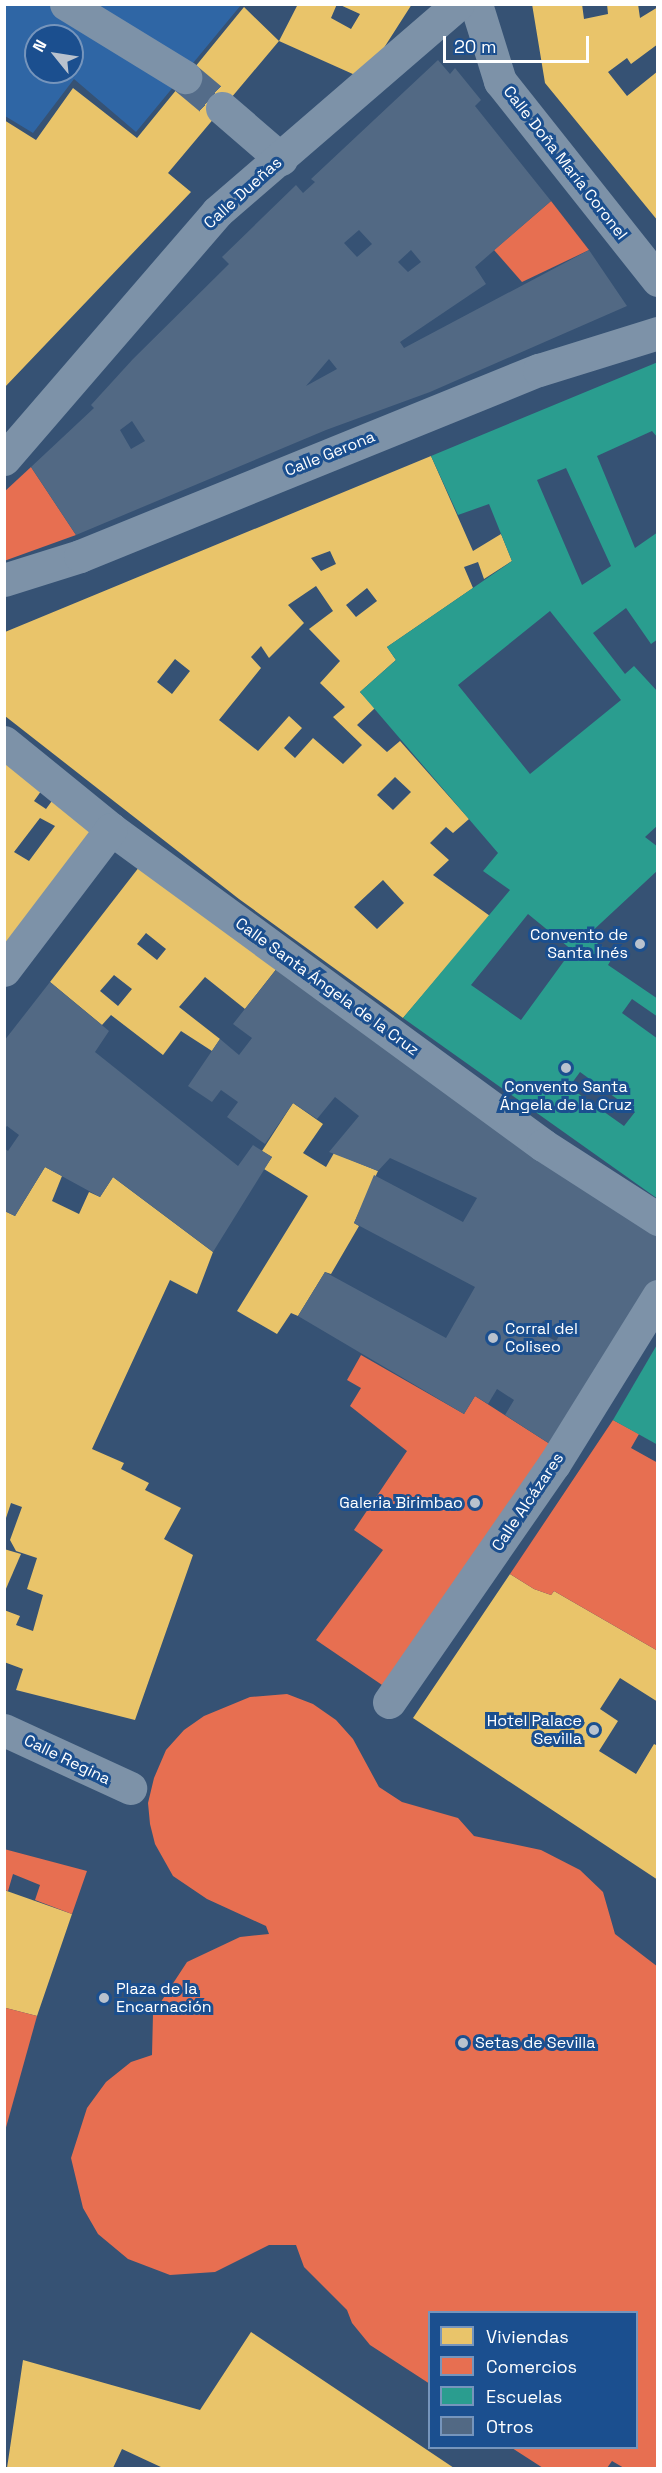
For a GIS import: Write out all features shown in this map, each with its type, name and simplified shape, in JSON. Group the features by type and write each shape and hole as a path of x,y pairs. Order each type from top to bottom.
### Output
{"street":[{"path":"66,4 185,77"},
{"name":"Calle Dueñas","path":"4,459 217,212 458,4"},
{"name":"Calle Doña María Coronel","path":"476,4 500,81 657,280"},
{"path":"222,108 281,159"},
{"name":"Calle Gerona","path":"4,580 80,556 539,370 657,333"},
{"name":"Calle Santa Ángela de la Cruz","path":"4,742 111,828 543,1145 657,1219"},
{"path":"4,970 111,828"},
{"name":"Calle Alcázares","path":"390,1702 554,1464 657,1296"},
{"name":"Calle Regina","path":"4,1730 130,1788"}],"shaded area":[{"path":"5,5 241,5 136,132 80,84 84,84 84,24 24,24 24,84 70,84 33,133 5,116"}],"building: Viviendas":[{"path":"298,4 337,4 331,18 351,29 360,14 338,4 412,4 364,79 279,41"},
{"path":"532,4 582,4 584,19 608,14 607,4 638,4 640,18 658,7 658,44 631,64 627,58 608,72 627,96 658,71 658,221 545,83"},
{"path":"244,7 279,41 168,173 191,192 4,388 4,120 36,140 73,88 137,138"},
{"path":"431,456 473,551 501,534 512,561 484,579 478,562 464,567 473,588 387,647 396,660 360,692 375,708 357,725 387,752 400,741 469,819 453,833 446,827 430,843 449,860 433,875 490,916 403,1018 239,899 5,716 5,632","holes":["330,551 336,564 321,571 311,558","316,586 333,611 309,629 340,661 320,683 345,707 333,717 362,745 343,764 313,738 295,758 284,748 302,728 289,716 258,751 219,720 261,668 251,657 261,646 269,658 304,623 288,605","367,588 377,601 356,617 346,605","175,659 190,671 172,694 157,682","395,777 411,792 393,810 377,795","383,880 404,903 377,929 354,907"]},
{"path":"4,755 44,787 34,801 46,809 57,794 98,827 4,949","holes":["40,818 55,826 29,861 14,852"]},
{"path":"143,862 278,967 245,1009 205,977 179,1007 220,1039 212,1051 181,1031 163,1055 111,1015 102,1025 50,982","holes":["146,933 166,949 157,960 137,944","114,975 132,989 118,1006 100,991"]},
{"path":"293,1103 323,1124 303,1153 326,1167 334,1153 378,1171 354,1223 359,1226 331,1274 325,1272 298,1316 291,1313 277,1334 237,1311 308,1196 264,1169 272,1157 262,1151"},
{"path":"45,1167 62,1176 52,1201 79,1214 89,1192 100,1197 113,1177 213,1252 197,1294 170,1280 92,1449 124,1463 121,1469 149,1483 145,1490 181,1508 164,1539 193,1555 135,1720 16,1690 23,1669 4,1662 4,1610 20,1616 16,1625 33,1631 43,1595 27,1589 37,1558 16,1551 10,1540 22,1507 11,1503 5,1521 5,1211 15,1216"},
{"path":"4,1549 21,1554 5,1591 4,1591"},
{"path":"510,1574 534,1589 551,1595 554,1591 658,1651 658,1702 620,1678 600,1709 618,1721 599,1751 636,1774 654,1744 658,1746 658,1880 413,1718"},
{"path":"4,1890 72,1914 37,2016 6,2008 4,2012"},
{"path":"251,2332 454,2468 163,2468 122,2449 113,2468 7,2468 23,2360 200,2410"}],"building: Comercios":[{"path":"551,201 589,250 522,282 494,250"},
{"path":"31,467 76,535 4,561 4,492"},
{"path":"361,1355 464,1414 475,1396 553,1446 385,1687 316,1640 383,1550 354,1530 407,1451 350,1406 361,1388 347,1380"},
{"path":"613,1420 639,1434 631,1448 658,1463 658,1651 554,1591 551,1595 534,1589 510,1574"},
{"name":"Setas de Sevilla","path":"287,1694 313,1704 336,1720 353,1739 379,1787 402,1802 458,1818 474,1836 541,1850 580,1870 603,1892 615,1934 658,1967 658,2468 624,2468 612,2461 607,2468 543,2468 514,2449 638,2449 638,2311 428,2311 428,2383 370,2345 352,2323 347,2310 304,2267 296,2245 269,2245 215,2272 170,2275 128,2259 98,2234 83,2208 71,2158 87,2108 106,2082 131,2062 152,2055 153,2014 187,1962 240,1937 269,1934 266,1926 207,1899 173,1876 155,1844 148,1803 154,1778 166,1750 184,1730 204,1716 250,1697"},
{"path":"4,1849 87,1871 72,1914 35,1900 40,1885 13,1874 8,1891 4,1890"},
{"path":"6,2008 37,2016 5,2131 4,2015"}],"building: Escuelas":[{"path":"658,362 658,438 652,431 597,456 635,548 658,532 658,639 651,644 626,608 593,633 625,674 634,666 658,692 658,825 645,837 658,847 658,870 587,936 614,955 608,965 658,999 658,1017 632,999 622,1013 658,1039 658,1199 403,1018 510,890 483,871 498,853 360,692 396,660 387,647 512,561 489,504 458,515 431,456","holes":["566,468 611,566 582,585 537,480","550,611 621,700 530,774 458,685","528,914 572,950 521,1020 471,985","580,1072 635,1112 624,1126 569,1087"]},
{"path":"658,1343 658,1445 613,1420"}],"building: Otros":[{"path":"438,60 450,74 455,68 481,100 475,106 551,201 475,267 486,284 400,342 404,348 589,250 627,306 430,392 326,430 76,535 31,467 94,408 91,405 133,359 229,264 222,257 296,185 303,193 315,182 311,179","holes":["359,230 372,244 357,257 344,243","411,250 421,262 408,272 398,262","329,359 337,369 306,386","132,421 145,441 131,449 120,430"]},
{"path":"278,967 658,1230 658,1284 553,1446 505,1415 514,1400 497,1389 488,1404 475,1396 464,1414 298,1316 325,1272 446,1338 475,1287 354,1223 374,1175 463,1222 477,1198 390,1158 378,1171 329,1152 359,1116 335,1097 317,1119 293,1103 265,1144 227,1117 238,1102 221,1090 212,1102 188,1086 220,1039 239,1055 252,1038 233,1024","holes":["543,1321 562,1331 556,1341 538,1332"]},
{"path":"50,982 109,1031 95,1052 238,1166 253,1145 272,1157 213,1252 113,1177 100,1197 45,1167 15,1216 4,1211 4,1148 8,1151 19,1135 7,1126 4,1129 4,1041"}],"tunnel":[{"path":"185,77 222,108"}],"place":[{"name":"Convento de Santa Inés","path":"640,944"},
{"name":"Convento Santa Ángela de la Cruz","path":"566,1068"},
{"name":"Corral del Coliseo","path":"493,1338"},
{"name":"Galeria Birimbao","path":"475,1503"},
{"name":"Hotel Palace Sevilla","path":"594,1730"},
{"name":"Plaza de la Encarnación","path":"104,1998"},
{"name":"Setas de Sevilla","path":"463,2043"}]}
